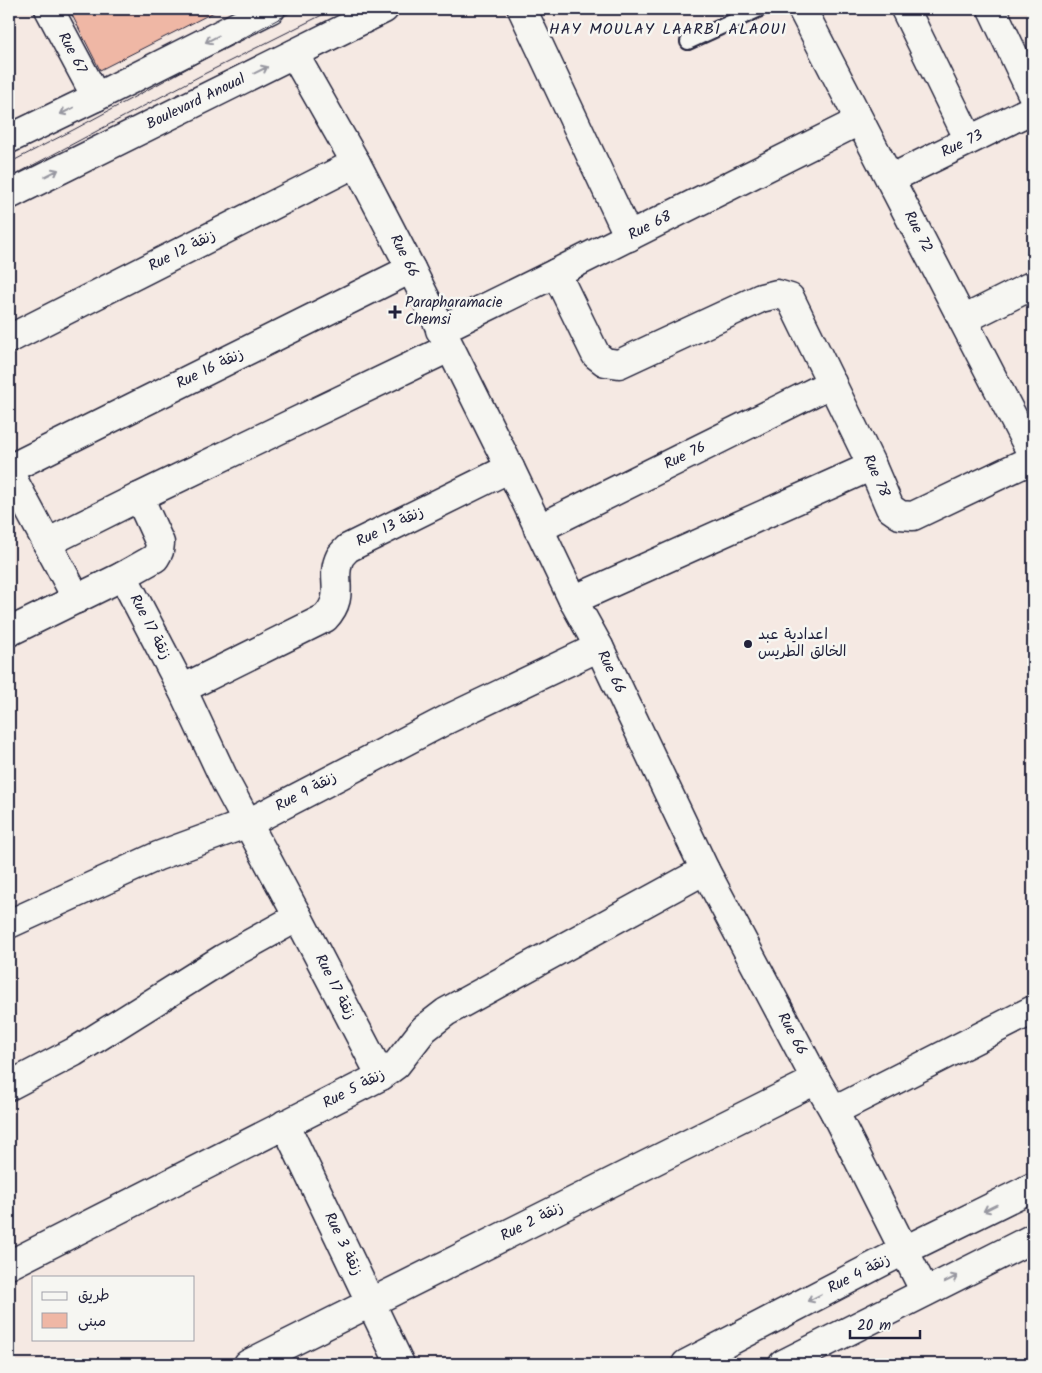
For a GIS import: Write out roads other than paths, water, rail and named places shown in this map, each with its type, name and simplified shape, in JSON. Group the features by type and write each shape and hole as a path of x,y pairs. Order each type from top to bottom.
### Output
{"street":[{"name":"Rue 67","path":"49,9 96,97"},
{"path":"9,139 271,9"},
{"name":"Boulevard Anoual","path":"9,195 384,9"},
{"path":"522,9 629,237"},
{"name":"Rue 72","path":"802,9 1033,458"},
{"path":"905,9 969,140"},
{"path":"992,9 1033,96"},
{"name":"Rue 66","path":"294,54 356,163 411,269 573,600 598,647 705,870 834,1111 905,1250 924,1292"},
{"name":"Rue 73","path":"890,179 1033,109"},
{"name":"Rue 68","path":"445,339 556,274 859,121"},
{"name":"Rue 12 زنقة","path":"9,339 356,163"},
{"name":"Rue 16 زنقة","path":"9,470 411,269"},
{"name":"Rue 78","path":"556,274 596,355 605,362 619,364 761,298 777,294 790,298 872,466 890,508 900,515 913,516 1033,458"},
{"path":"963,320 1033,286"},
{"path":"46,543 445,339"},
{"name":"Rue 76","path":"538,528 832,383"},
{"path":"573,600 872,466"},
{"name":"Rue 13 زنقة","path":"182,689 325,618 332,610 336,601 337,567 340,558 348,548 510,468"},
{"path":"9,470 77,599"},
{"path":"9,632 123,576 155,558 159,551 160,543 139,497"},
{"name":"Rue 17 زنقة","path":"123,576 182,689 226,783 381,1076"},
{"name":"Rue 9 زنقة","path":"9,924 158,856 248,823 446,720 598,647"},
{"name":"Rue 5 زنقة","path":"9,1265 381,1076 396,1065 424,1029 446,1012 705,870"},
{"path":"9,1086 74,1052 224,958 298,917"},
{"path":"834,1111 1033,1010"},
{"name":"Rue 2 زنقة","path":"248,1364 816,1080"},
{"name":"Rue 3 زنقة","path":"286,1124 400,1364"},
{"name":"Rue 4 زنقة","path":"686,1364 905,1250 1033,1187"},
{"path":"783,1364 1033,1238"}],"lane":[{"path":"688,42 760,9"}],"tram line":[{"path":"9,163 297,9"},
{"path":"9,178 200,76 334,9"}],"place":[{"name":"Parapharamacie Chemsi","path":"395,312"},
{"name":"اعدادية عبد الخالق الطريس","path":"748,644"}],"district":[{"name":"HAY MOULAY LAARBI ALAOUI","path":"668,29"}]}
